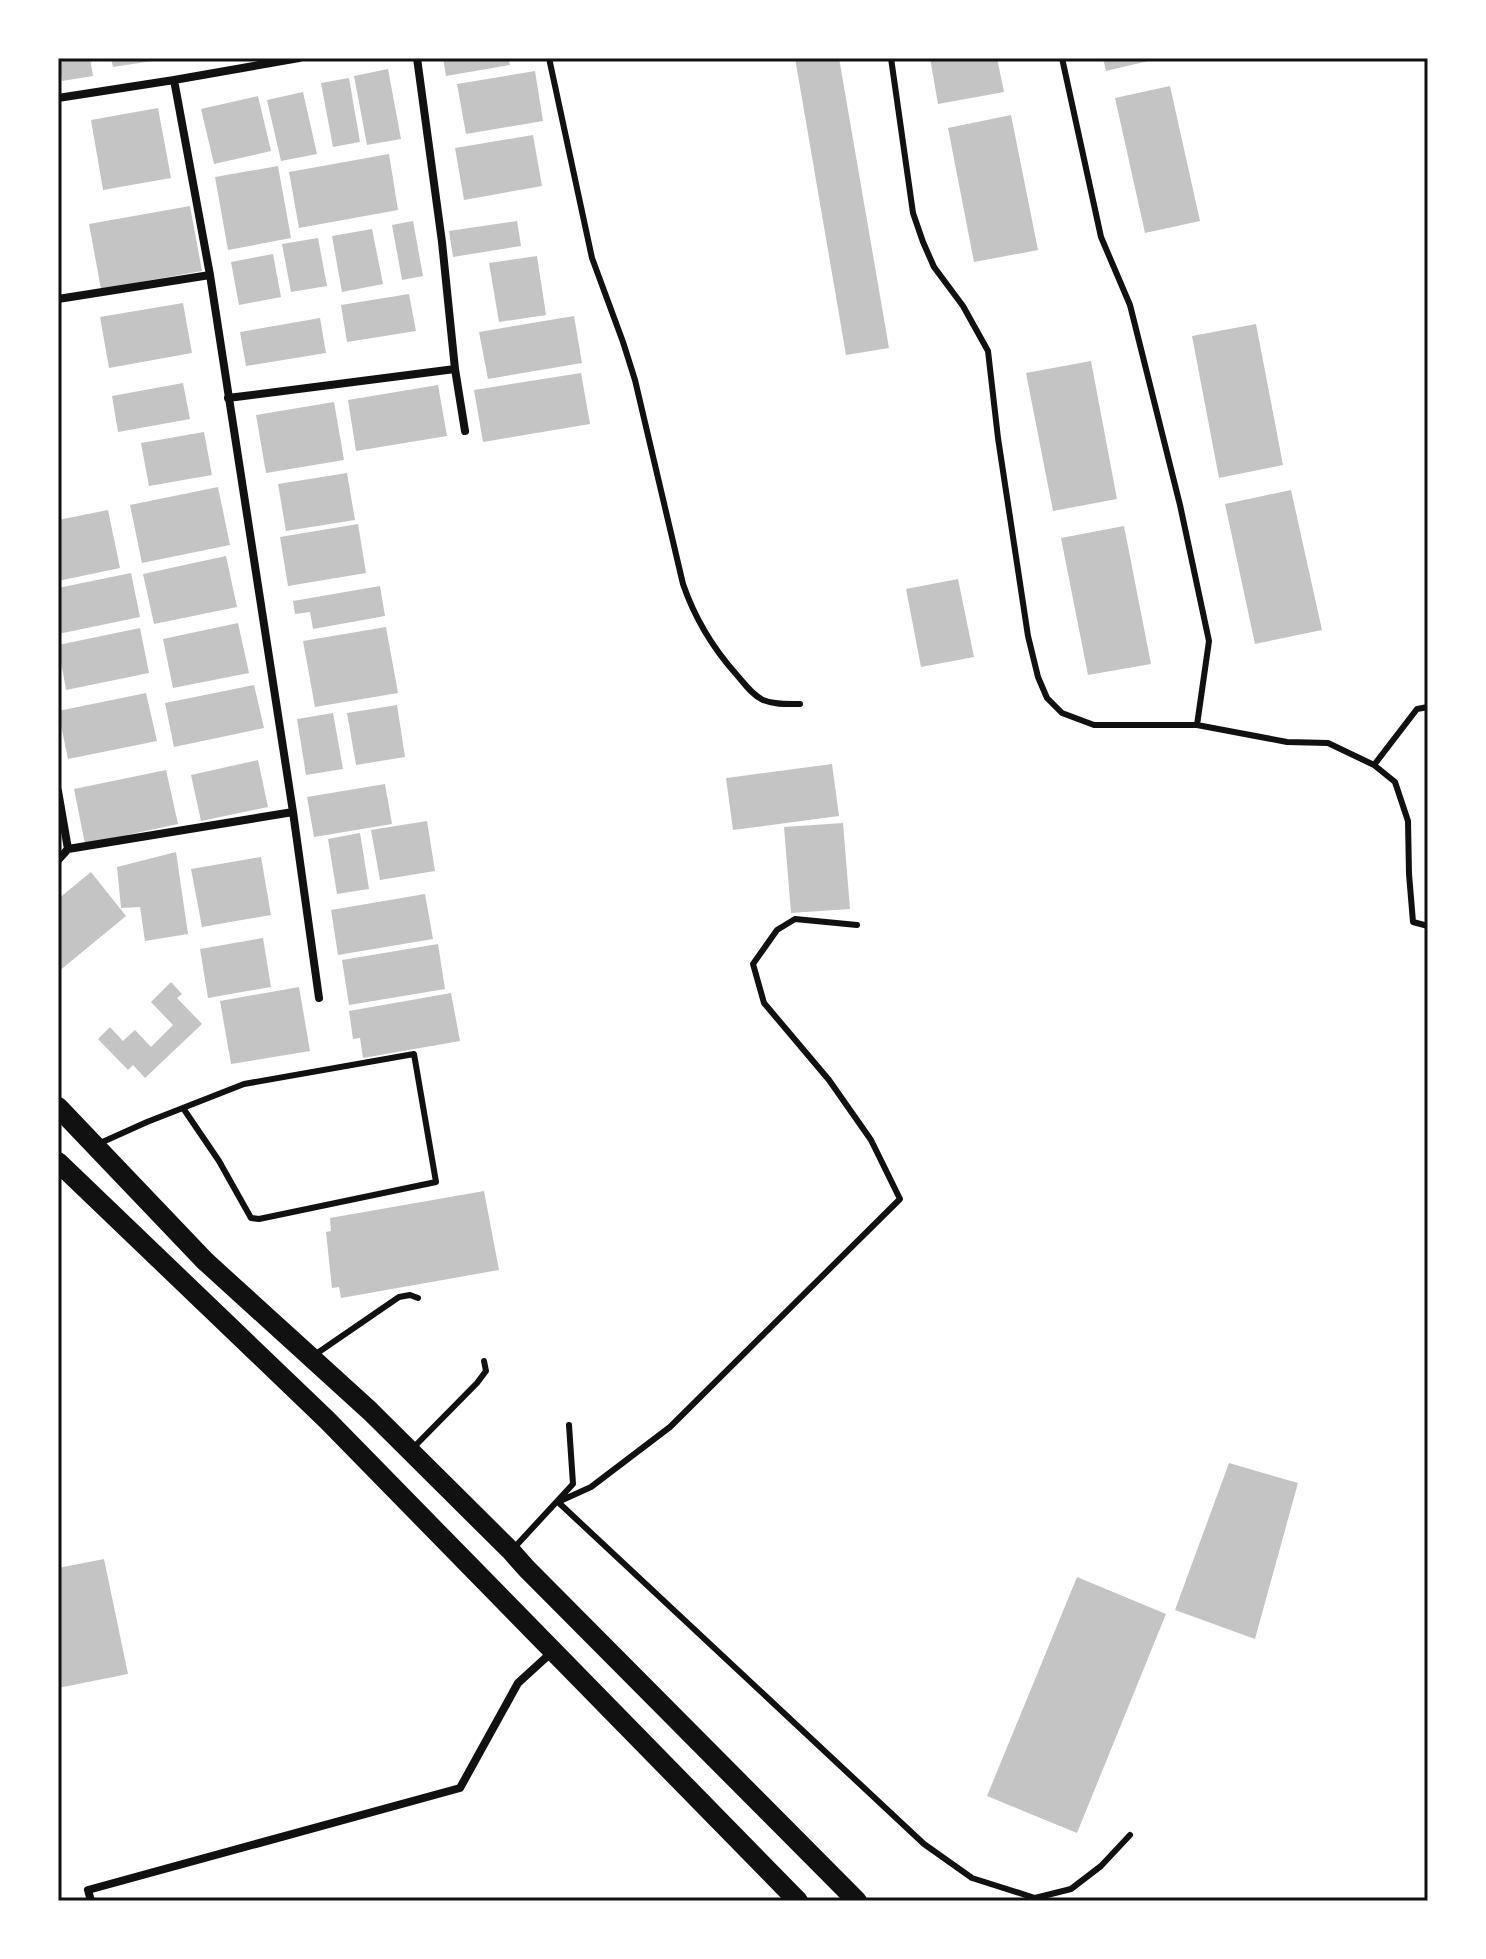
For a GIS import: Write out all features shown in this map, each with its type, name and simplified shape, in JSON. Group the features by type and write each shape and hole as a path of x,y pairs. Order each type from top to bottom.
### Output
{"main road":[{"path":"58,1107 205,1261 370,1411 857,1901"},
{"path":"58,1162 327,1420 798,1901"}],"street":[{"path":"58,98 299,58"},
{"path":"417,58 465,431"},
{"path":"174,80 210,275 319,998"},
{"path":"58,299 210,275"},
{"path":"228,398 455,369"},
{"path":"58,791 68,849"},
{"path":"58,860 68,849 293,812"},
{"path":"91,1901 88,1890 460,1788 518,1683 553,1652"}],"lane":[{"path":"549,58 589,247 635,380 691,608 722,658 747,687 762,699 781,704 800,704"},
{"path":"891,58 913,213 934,267 963,306 988,351 1028,636 1038,677 1047,698 1062,713 1094,725 1197,725 1287,742 1328,743 1374,765 1395,782 1408,821 1413,922"},
{"path":"1062,58 1101,237 1130,305 1180,505 1209,641 1197,725"},
{"path":"1374,765 1417,709 1428,707"},
{"path":"558,1502 591,1487 670,1427 900,1199 871,1140 829,1080 764,1003 753,964 777,930 795,919 857,925"},
{"path":"1413,922 1428,920"},
{"path":"1413,922 1428,926"},
{"path":"94,1145 183,1108 244,1084 414,1054 436,1182 259,1219 251,1218 219,1161 183,1108"},
{"path":"310,1358 399,1297 410,1295 418,1298"},
{"path":"410,1451 477,1383 486,1371 484,1361"},
{"path":"511,1551 573,1484 569,1425"},
{"path":"558,1502 924,1844 972,1878 1035,1898 1071,1889 1101,1866 1130,1835"}],"building":[{"path":"58,58 90,58 93,76 62,81"},
{"path":"111,58 159,58 159,60 113,67"},
{"path":"443,58 508,58 510,65 446,76"},
{"path":"795,58 839,58 889,348 846,355"},
{"path":"930,58 997,58 1004,92 938,104"},
{"path":"1103,58 1157,58 1157,59 1106,71"},
{"path":"388,69 401,139 367,145 354,76"},
{"path":"535,71 543,121 466,134 457,84"},
{"path":"349,78 360,142 333,147 321,83"},
{"path":"1170,86 1200,221 1145,233 1115,98"},
{"path":"303,92 317,154 281,161 267,100"},
{"path":"258,96 271,151 214,164 201,109"},
{"path":"158,108 171,178 103,190 91,120"},
{"path":"1011,115 1038,250 974,262 948,128"},
{"path":"533,135 542,186 464,200 455,148"},
{"path":"389,154 398,210 299,228 289,172"},
{"path":"278,166 291,238 228,250 215,177"},
{"path":"190,206 202,271 101,289 89,224"},
{"path":"413,221 423,276 402,280 392,225"},
{"path":"517,221 521,246 453,257 449,231"},
{"path":"372,229 383,284 342,292 332,236"},
{"path":"318,238 327,286 291,292 282,244"},
{"path":"273,254 281,297 239,305 231,262"},
{"path":"537,256 546,315 499,322 489,263"},
{"path":"409,294 416,331 347,342 341,305"},
{"path":"183,303 192,353 109,368 100,317"},
{"path":"574,316 582,363 488,379 479,332"},
{"path":"320,318 326,353 246,366 240,332"},
{"path":"1256,324 1283,465 1219,478 1192,336"},
{"path":"1091,361 1117,499 1053,511 1026,373"},
{"path":"581,373 590,424 483,442 474,390"},
{"path":"183,383 190,419 118,432 112,396"},
{"path":"438,385 447,436 356,451 348,400"},
{"path":"334,402 344,460 266,473 256,415"},
{"path":"204,432 212,475 149,486 141,443"},
{"path":"347,473 355,520 286,531 278,484"},
{"path":"218,487 230,545 142,563 130,505"},
{"path":"1291,490 1322,630 1255,644 1225,504"},
{"path":"108,510 120,568 58,581 58,520"},
{"path":"358,524 366,573 288,586 280,537"},
{"path":"1124,526 1151,664 1088,675 1061,538"},
{"path":"226,556 237,607 154,624 143,574"},
{"path":"131,573 140,617 58,634 58,588"},
{"path":"958,579 974,657 921,667 906,589"},
{"path":"380,586 385,616 313,629 310,612 295,614 293,601"},
{"path":"238,623 249,673 173,688 163,639"},
{"path":"386,627 398,693 315,707 303,641"},
{"path":"140,628 149,673 66,690 58,645"},
{"path":"254,685 264,728 174,747 165,703"},
{"path":"146,693 157,741 68,759 58,711"},
{"path":"397,705 405,757 356,765 347,713"},
{"path":"333,713 343,769 306,775 297,719"},
{"path":"258,760 268,807 201,821 191,775"},
{"path":"832,764 839,816 733,830 726,778"},
{"path":"166,770 178,824 85,844 74,789"},
{"path":"385,784 392,824 314,837 307,797"},
{"path":"427,821 435,871 380,880 371,830"},
{"path":"843,823 850,909 791,913 784,827"},
{"path":"360,833 369,889 337,894 328,839"},
{"path":"176,852 188,934 145,941 140,907 121,908 117,867"},
{"path":"261,857 271,915 202,927 191,869"},
{"path":"91,872 126,916 58,972 58,899"},
{"path":"425,894 433,939 338,955 331,910"},
{"path":"263,938 271,987 208,998 200,949"},
{"path":"438,944 445,989 349,1005 342,960"},
{"path":"171,982 182,994 177,998 202,1024 145,1078 133,1065 128,1070 98,1039 110,1027 123,1041 135,1030 151,1047 173,1025 151,1002"},
{"path":"299,987 310,1051 231,1064 220,1001"},
{"path":"451,993 460,1041 363,1058 360,1038 353,1039 349,1011"},
{"path":"484,1191 499,1270 341,1298 339,1287 332,1288 326,1232 331,1231 330,1218"},
{"path":"1229,1463 1298,1483 1255,1639 1175,1610"},
{"path":"104,1559 128,1674 58,1688 58,1568"},
{"path":"1077,1577 1166,1614 1077,1833 987,1796"}]}
